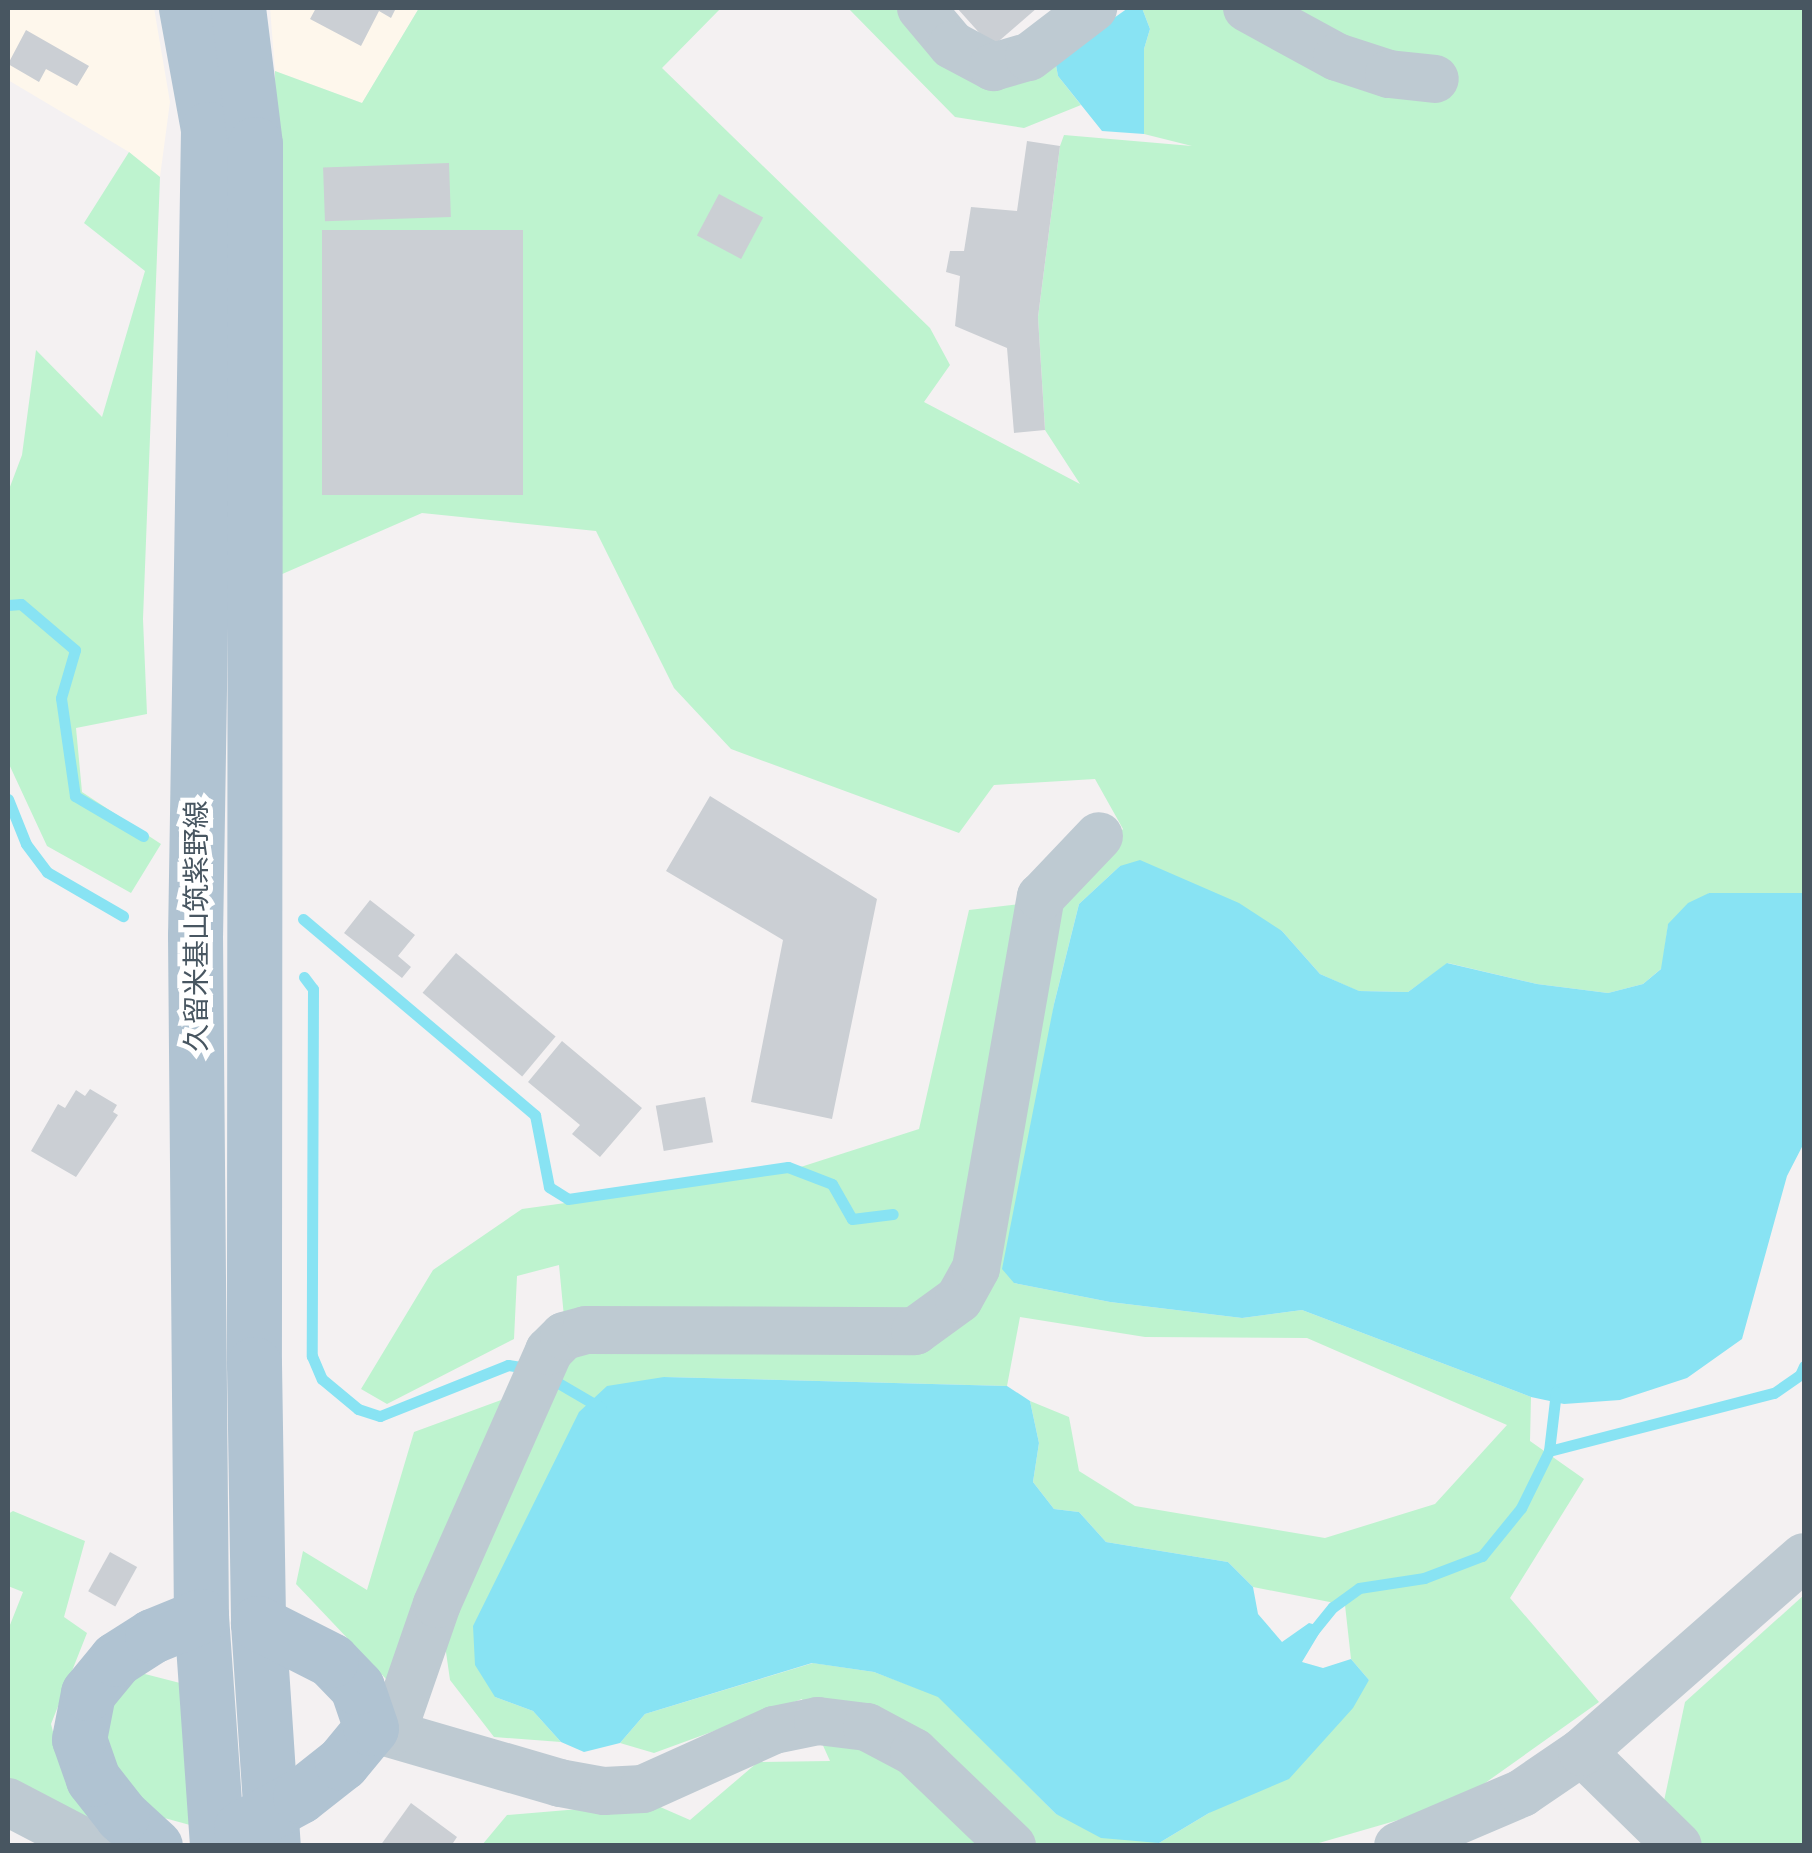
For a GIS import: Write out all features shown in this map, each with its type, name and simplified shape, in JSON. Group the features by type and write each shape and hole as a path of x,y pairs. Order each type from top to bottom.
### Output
{"main road":[{"name":"久留米基山筑紫野線","path":"186,8 208,129 195,934 203,1638 217,1846"},
{"name":"久留米基山筑紫野線","path":"238,8 255,144 252,1014 259,1648 273,1846"},
{"path":"155,1846 122,1816 93,1779 79,1739 88,1692 116,1659 152,1636 203,1638"},
{"path":"196,1846 241,1828 300,1796 382,1730 356,1687 331,1660 259,1648"}],"street":[{"path":"921,8 952,45 993,67 1028,57 1092,8"},
{"path":"1247,8 1337,57 1389,74 1435,79"},
{"path":"1012,1846 914,1752 867,1727 818,1721 774,1730 643,1789 604,1791 560,1783 382,1730 548,1351 564,1336 586,1330 915,1330 960,1300 976,1268 1041,897 1099,836"},
{"path":"1398,1846 1522,1793 1582,1752 1804,1557"},
{"path":"1582,1752 1678,1846"},
{"path":"8,1802 92,1846"}],"shaded area":[{"path":"8,8 154,8 170,102 160,177 129,152 8,80"},
{"path":"270,8 419,8 362,103 275,71"}],"green space":[{"path":"419,8 721,8 662,68 930,328 950,365 924,402 1080,484 1045,430 1038,317 1060,146 1064,135 1192,146 1144,134 1144,49 1150,29 1142,8 1804,8 1804,893 1709,893 1668,925 1662,968 1643,984 1608,993 1537,984 1448,963 1408,992 1358,991 1320,974 1282,931 1120,866 1079,904 1054,1004 1014,1283 1110,1302 1242,1318 1302,1310 1531,1397 1530,1441 1584,1479 1510,1598 1599,1702 1457,1803 1312,1845 482,1845 507,1815 651,1803 690,1820 758,1762 830,1761 802,1699 654,1753 620,1743 645,1714 813,1663 874,1672 938,1696 1056,1814 1159,1843 1209,1813 1369,1680 1351,1659 1345,1605 1253,1587 1228,1562 1106,1542 1079,1512 1054,1509 1033,1482 1039,1443 1030,1401 1069,1417 1079,1471 1135,1506 1325,1538 1435,1504 1507,1425 1307,1338 1145,1337 1020,1317 1007,1386 664,1377 495,1697 533,1711 561,1742 494,1737 450,1680 444,1638 386,1679 296,1584 303,1551 367,1590 414,1432 539,1386 567,1348 559,1265 517,1276 514,1339 387,1404 361,1389 433,1270 522,1209 782,1173 919,1129 969,910 1056,900 1123,829 1095,779 994,785 959,833 731,749 674,688 596,531 422,513 280,575 275,71 362,103"},
{"path":"848,8 906,8 940,54 1055,60 1058,76 1081,105 1024,128 955,117"},
{"path":"129,152 160,177 143,619 147,714 76,728 82,792 161,844 131,893 47,846 8,762 8,492 22,455 36,350 102,417 145,271 84,223"},
{"path":"13,1511 85,1541 64,1617 87,1633 51,1724 66,1783 116,1841 8,1789 8,1630 23,1592 8,1586 8,1514"},
{"path":"1804,1595 1804,1845 1693,1845 1661,1815 1685,1702"},
{"path":"141,1673 180,1683 190,1825 146,1813 107,1759 104,1708"}],"water":[{"path":"1128,8 1142,8 1150,29 1144,49 1144,134 1102,131 1058,76 1055,60"},
{"path":"1140,860 1239,903 1282,931 1320,974 1359,991 1408,992 1447,963 1537,984 1608,993 1643,984 1661,969 1668,924 1688,903 1709,893 1804,893 1804,1143 1787,1176 1742,1339 1687,1378 1620,1400 1564,1404 1531,1397 1302,1310 1242,1318 1110,1302 1014,1283 1002,1269 1054,1004 1079,904 1120,866"},
{"path":"664,1377 1007,1386 1030,1401 1039,1443 1033,1482 1054,1509 1079,1512 1106,1542 1228,1562 1253,1587 1258,1614 1282,1642 1309,1623 1323,1627 1302,1662 1323,1668 1351,1659 1369,1680 1353,1708 1289,1779 1209,1813 1159,1843 1101,1838 1056,1814 938,1697 874,1672 812,1663 645,1714 620,1743 584,1752 561,1742 533,1711 495,1697 475,1665 473,1626 579,1412 607,1386"}],"building":[{"path":"316,8 396,8 391,18 379,11 361,46 310,19"},
{"path":"957,8 1037,8 992,47"},
{"path":"26,30 89,66 77,86 46,69 39,82 8,64"},
{"path":"1027,141 1060,146 1038,317 1045,430 1014,433 1007,348 955,326 960,276 946,272 950,251 964,251 971,207 1017,211"},
{"path":"449,163 451,217 325,221 323,167"},
{"path":"719,194 763,217 741,259 697,235"},
{"path":"322,230 523,230 523,495 322,495"},
{"path":"710,796 877,899 832,1119 751,1102 783,940 666,871"},
{"path":"370,900 415,935 398,956 411,967 402,978 344,933"},
{"path":"456,953 556,1037 522,1076 423,993"},
{"path":"562,1041 642,1108 600,1157 572,1134 580,1125 528,1082"},
{"path":"90,1089 117,1105 113,1112 118,1115 76,1177 31,1151 58,1104 65,1108 76,1090 85,1096"},
{"path":"705,1097 713,1142 664,1151 656,1106"},
{"path":"110,1552 137,1567 115,1606 88,1591"},
{"path":"411,1803 457,1837 451,1846 380,1846"}],"waterway":[{"path":"8,605 21,604 75,650 61,698 75,796 143,836"},
{"path":"8,799 26,844 47,872 123,916"},
{"path":"303,919 535,1115 549,1187 568,1199 788,1167 832,1184 852,1219 893,1214"},
{"path":"304,977 313,989 312,1356 322,1379 358,1409 380,1416 508,1365 532,1369"},
{"path":"1310,1635 1333,1607 1359,1588 1424,1578 1482,1556 1521,1508 1549,1451 1774,1393 1800,1375 1804,1366"},
{"path":"548,1377 601,1408"},
{"path":"1549,1451 1556,1391"}]}
